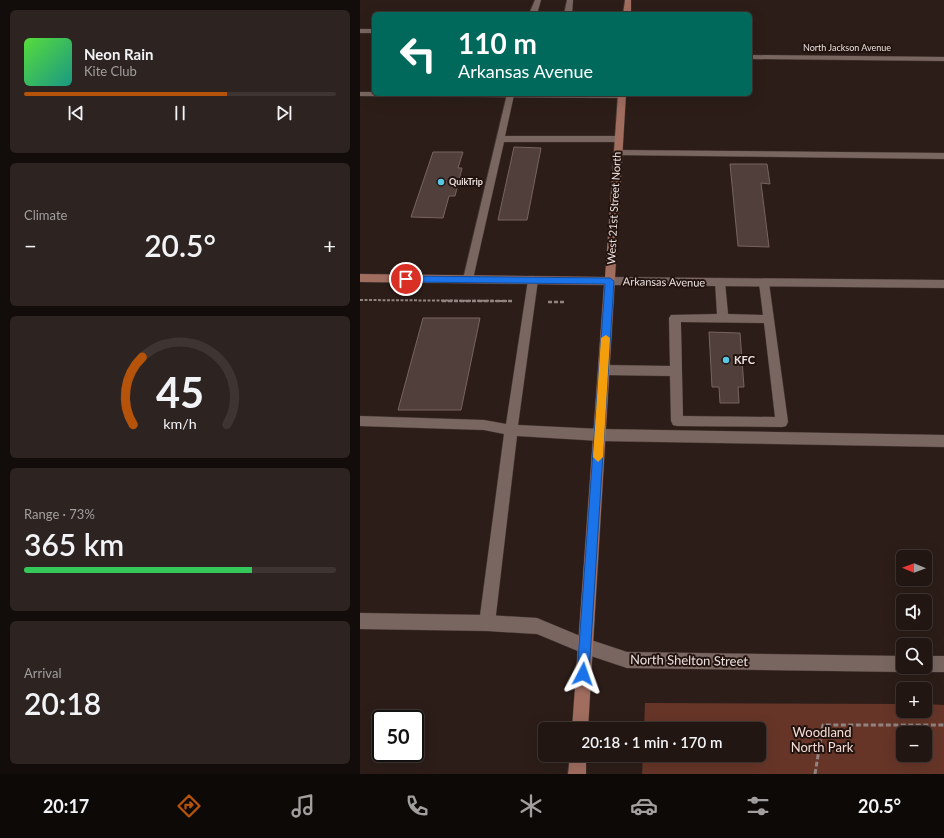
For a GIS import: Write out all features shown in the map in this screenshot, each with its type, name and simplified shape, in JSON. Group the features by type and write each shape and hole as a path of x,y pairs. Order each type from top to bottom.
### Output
{"main road":[{"path":"627,12 628,0"},
{"name":"West 21st Street North","path":"580,722 622,96"},
{"name":"Arkansas Avenue","path":"360,278 610,281"},
{"path":"577,774 578,762"}],"street":[{"path":"534,12 538,0"},
{"path":"568,12 570,0"},
{"path":"360,31 372,32"},
{"name":"North Jackson Avenue","path":"752,58 944,59"},
{"path":"360,94 372,94"},
{"path":"468,280 510,96"},
{"path":"500,139 618,140"},
{"path":"617,153 944,156"},
{"path":"487,622 511,430 533,280"},
{"name":"Arkansas Avenue","path":"610,281 944,284"},
{"path":"720,282 723,318"},
{"path":"764,283 769,319 782,422 677,421 675,318 769,319"},
{"path":"604,370 676,371"},
{"path":"360,422 484,424 511,430 600,434 944,441"},
{"name":"North Shelton Street","path":"360,620 487,622 537,626 585,646 627,660 896,664"},
{"path":"932,664 944,664"}],"path":[{"path":"360,300 566,302"},
{"path":"815,774 823,725 944,725"}],"green space":[{"name":"Woodland North Park","path":"645,703 896,704 896,718 932,718 932,704 944,705 944,774 642,774 643,762 766,762 766,722 644,722"}],"building":[{"path":"514,147 541,148 527,220 498,220"},
{"name":"QuikTrip","path":"433,152 463,152 458,168 462,168 455,196 449,196 443,218 411,217"},
{"path":"730,164 767,164 770,184 761,183 769,247 738,246"},
{"path":"423,318 480,318 461,410 398,410"},
{"name":"KFC","path":"709,332 740,333 744,387 738,387 739,403 720,403 719,387 712,387"}],"slow traffic":[{"path":"598,457 606,338"}],"place":[{"name":"QuikTrip","path":"441,182"},
{"name":"KFC","path":"726,360"}],"route":[{"path":"406,279 610,281 583,674"}]}
